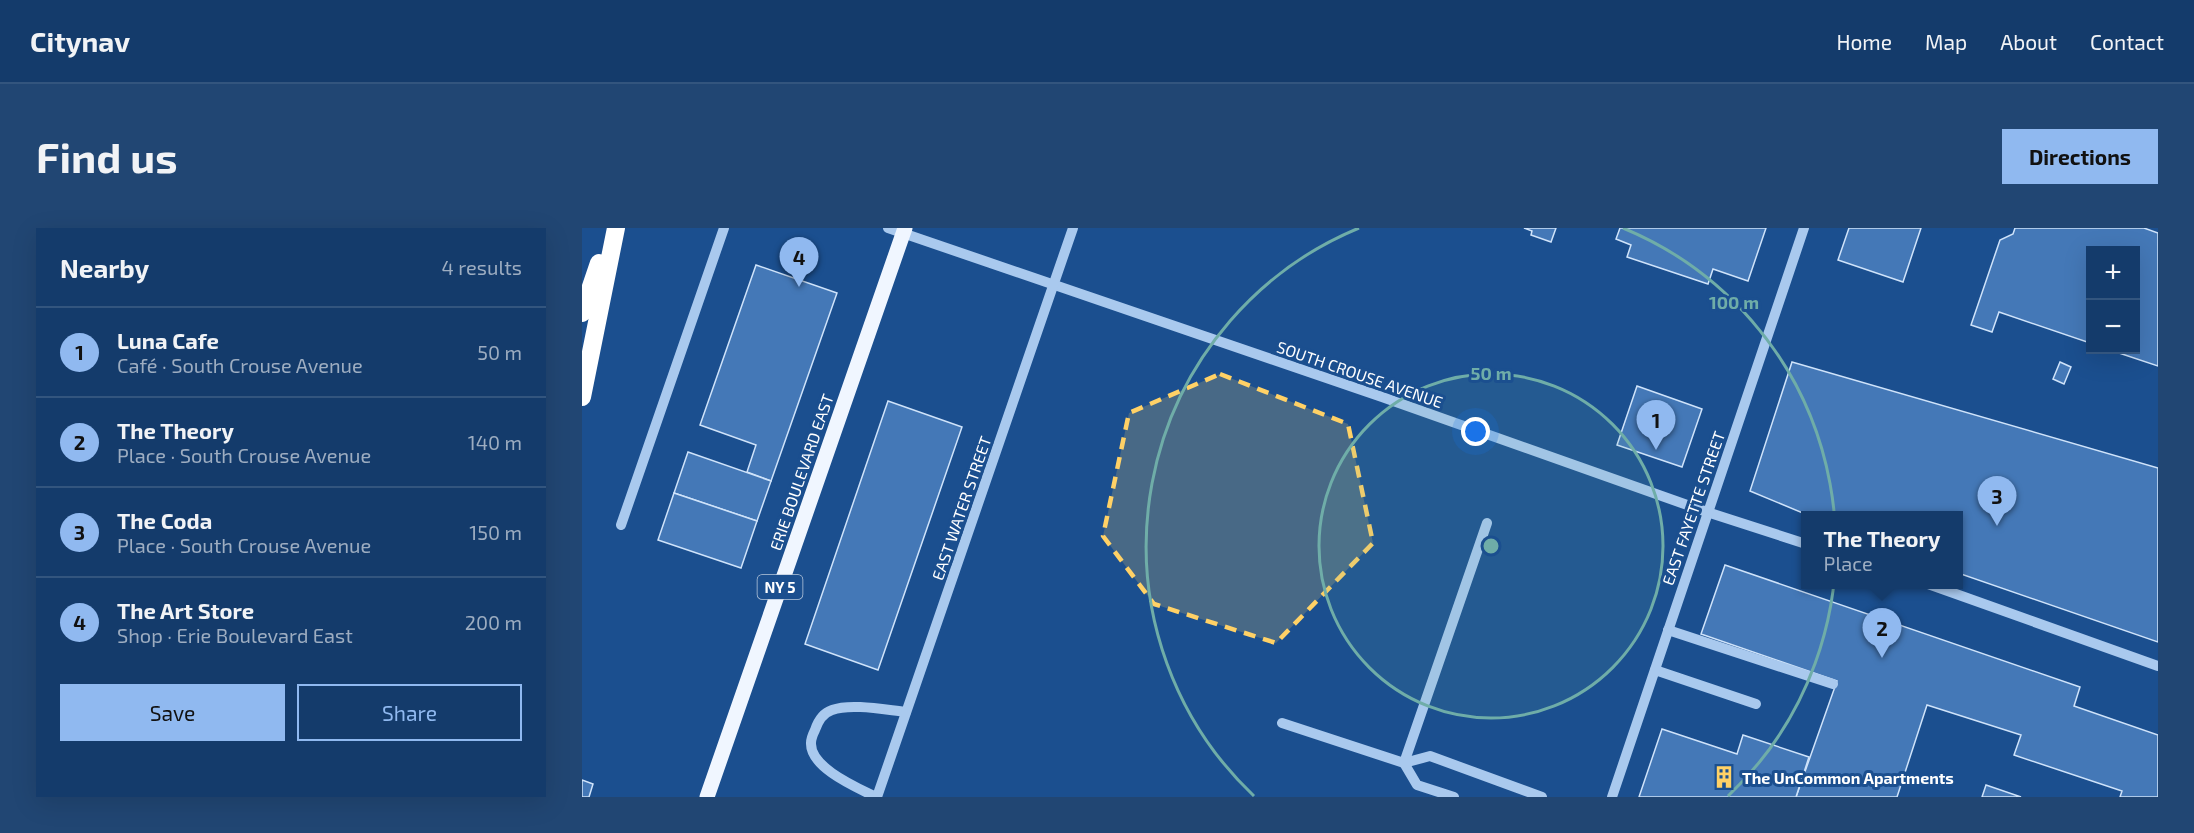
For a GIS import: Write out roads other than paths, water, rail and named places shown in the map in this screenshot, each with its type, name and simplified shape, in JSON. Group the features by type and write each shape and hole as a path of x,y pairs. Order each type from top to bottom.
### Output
{"highway":[{"path":"582,312 614,228"},
{"path":"582,397 614,228"}],"main road":[{"name":"ERIE BOULEVARD EAST","path":"707,797 904,231"}],"street":[{"path":"621,525 724,228"},
{"name":"SOUTH CROUSE AVENUE","path":"888,228 904,231 1053,286 1801,542"},
{"name":"EAST WATER STREET","path":"876,797 1073,228"},
{"name":"EAST FAYETTE STREET","path":"1612,797 1804,228"},
{"path":"1454,797 1417,785 1404,763 1487,523"},
{"path":"1939,589 2158,666"},
{"path":"1668,630 1833,684"},
{"path":"1655,670 1756,704"},
{"path":"876,797 838,778 824,767 812,748 811,742 818,720 831,710 846,707 906,712"},
{"path":"1282,723 1404,763 1430,756 1542,797"}],"place":[{"name":"The Art Store","path":"799,287"},
{"name":"Luna Cafe","path":"1656,450"},
{"name":"The Coda","path":"1997,526"},
{"name":"The Theory","path":"1882,658"},
{"name":"The UnCommon Apartments","path":"1724,777"}]}
